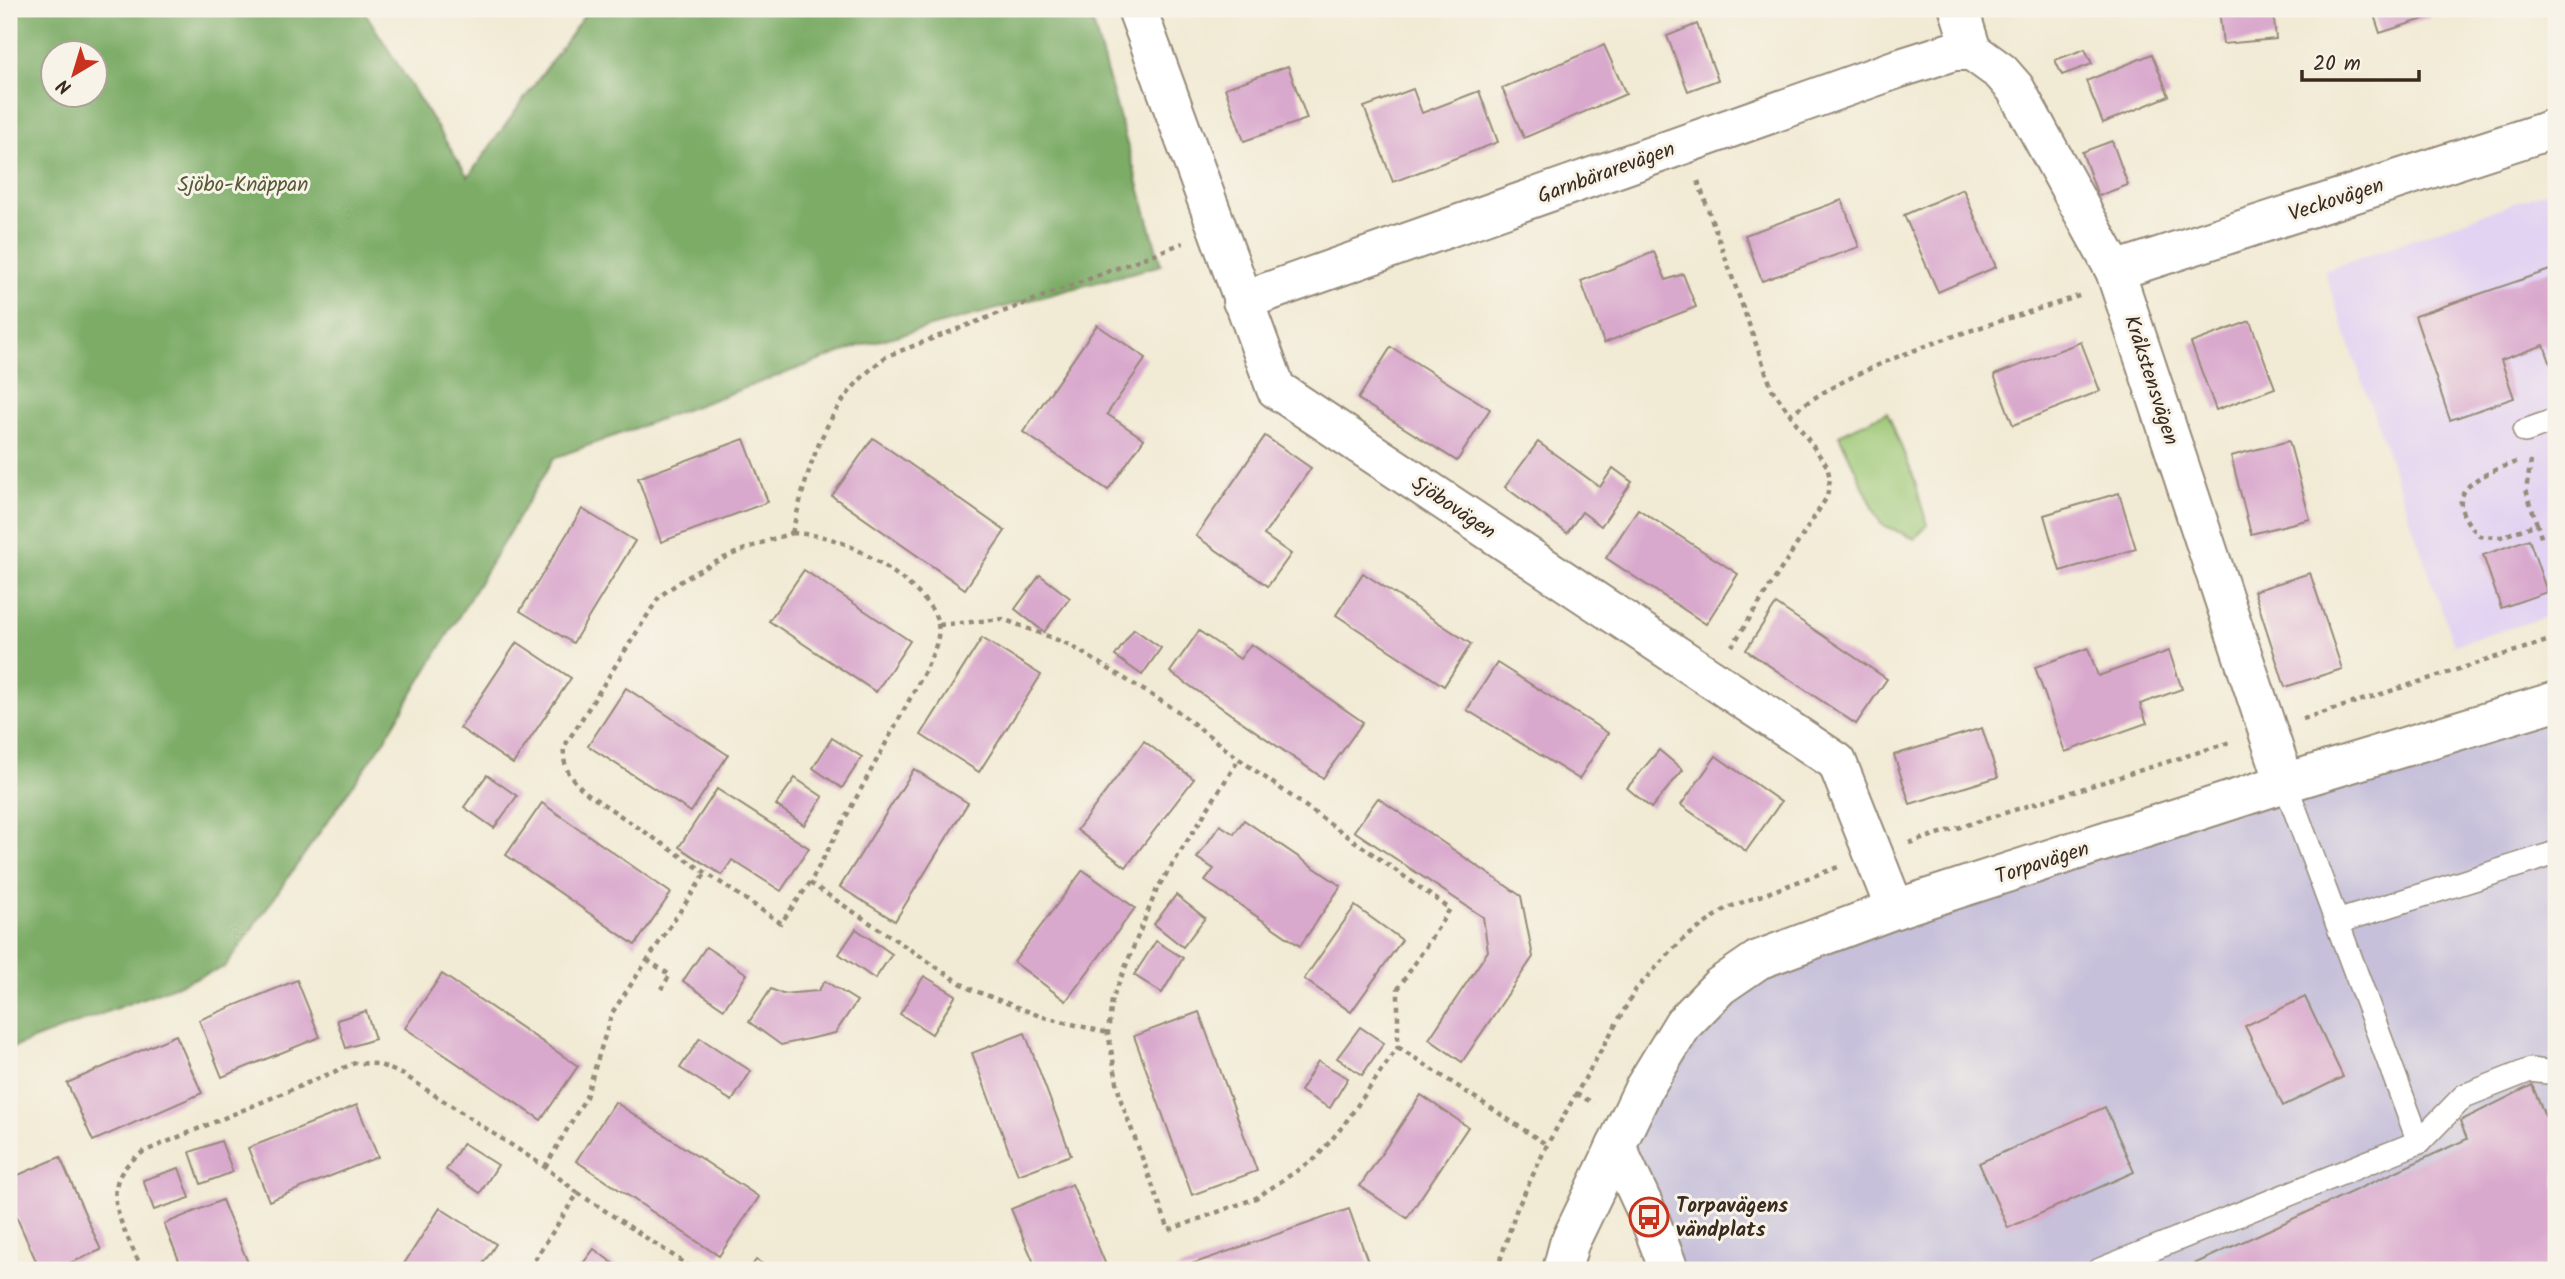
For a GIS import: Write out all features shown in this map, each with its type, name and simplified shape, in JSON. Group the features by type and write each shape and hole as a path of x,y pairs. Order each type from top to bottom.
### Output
{"street":[{"name":"Sjöbovägen","path":"1137,9 1276,389 1838,762 1895,909"},
{"path":"1959,9 1972,51"},
{"name":"Garnbärarevägen","path":"1242,301 1937,56 1972,51"},
{"name":"Kråkstensvägen","path":"1972,51 2001,72 2015,88 2115,271 2286,783"},
{"name":"Veckovägen","path":"2115,271 2556,128"},
{"name":"Torpavägen","path":"1562,1270 1569,1244 1644,1087 1683,1024 1720,986 1758,960 1895,909 2286,783 2556,701"},
{"path":"1616,1146 1649,1217 1669,1270"}],"lane":[{"path":"2525,431 2556,420"},
{"path":"2286,783 2419,1142"},
{"path":"2337,922 2556,853"},
{"path":"2100,1270 2419,1142 2464,1096 2530,1070 2556,1073"}],"path":[{"path":"1684,144 1772,388 1827,466 1830,479 1826,497 1711,678"},
{"path":"792,533 803,487 826,429 860,376 887,356 1216,230"},
{"path":"1789,415 1860,376 1912,353 2097,290 2115,271"},
{"path":"2532,456 2483,474 2472,481 2462,498 2461,511 2467,524 2486,538 2501,537 2537,524"},
{"path":"2529,470 2526,490 2542,540"},
{"path":"792,533 816,535 843,542 874,559 918,592 932,608 939,625 936,647 925,671 810,883 781,923 572,780 562,762 564,747 659,597 680,581 706,567 792,533"},
{"path":"939,625 1003,619 1068,644 1176,710 1239,759 1450,909 1398,989 1398,1047 1343,1126 1308,1164 1256,1198 1168,1230 1120,1098 1108,1033 1112,1000 1157,889 1239,759"},
{"path":"545,1167 586,1097 612,1013 706,871"},
{"path":"810,883 968,988 1040,1016 1108,1033"},
{"path":"647,960 670,975 661,989"},
{"path":"1398,1047 1547,1145"},
{"path":"142,1270 117,1208 114,1187 118,1172 127,1162 143,1152 355,1063 378,1064 404,1075 695,1270"},
{"path":"528,1270 578,1192"}],"shaded area":[{"path":"2556,188 2556,614 2454,645 2324,271"},
{"path":"2556,704 2556,1270 1665,1270 1612,1136 1737,964"}],"green space":[{"name":"Sjöbo-Knäppan","path":"9,9 363,9 468,177 589,9 1089,9 1161,265 859,346 554,458 384,741 225,967 9,1049"},
{"path":"1887,412 1914,478 1927,525 1915,539 1881,524 1839,435"}],"building":[{"path":"2219,9 2273,9 2276,39 2223,44"},
{"path":"2372,9 2428,9 2430,17 2380,33"},
{"path":"1697,24 1718,80 1688,91 1667,36"},
{"path":"1604,45 1626,94 1524,138 1502,88"},
{"path":"2085,49 2092,64 2062,75 2055,60"},
{"path":"2152,54 2169,96 2103,123 2086,81"},
{"path":"1288,66 1307,119 1244,141 1225,88"},
{"path":"1413,89 1422,113 1479,91 1498,142 1393,182 1364,107"},
{"path":"2112,141 2128,185 2098,196 2082,152"},
{"path":"1963,189 1996,267 1938,292 1904,215"},
{"path":"1842,200 1859,247 1762,281 1745,235"},
{"path":"1654,252 1666,280 1683,274 1696,307 1604,343 1581,281"},
{"path":"2556,268 2556,379 2544,345 2501,360 2514,398 2450,420 2415,316"},
{"path":"2250,321 2275,388 2216,410 2191,343"},
{"path":"1097,325 1146,358 1107,414 1144,439 1108,490 1023,432"},
{"path":"2081,342 2100,391 2013,425 1994,375"},
{"path":"1391,347 1490,409 1457,461 1358,399"},
{"path":"1265,436 1311,468 1264,535 1291,554 1268,586 1196,536"},
{"path":"873,438 1005,531 965,589 832,496"},
{"path":"744,439 768,502 661,542 638,478"},
{"path":"2289,441 2310,519 2251,534 2231,456"},
{"path":"1538,442 1600,487 1613,468 1632,482 1601,526 1582,512 1567,533 1505,487"},
{"path":"2119,493 2136,549 2060,571 2044,515"},
{"path":"582,509 635,541 573,643 520,611"},
{"path":"1638,509 1738,574 1706,624 1606,558"},
{"path":"2529,539 2547,592 2501,608 2483,555"},
{"path":"804,570 910,641 876,692 769,621"},
{"path":"1363,573 1471,644 1444,686 1336,615"},
{"path":"2310,573 2342,669 2285,687 2254,591"},
{"path":"1040,575 1070,598 1044,632 1015,609"},
{"path":"1776,604 1887,679 1856,724 1746,650"},
{"path":"1134,629 1161,648 1142,675 1115,656"},
{"path":"1199,631 1240,659 1251,644 1363,722 1323,778 1170,672"},
{"path":"982,638 1041,675 979,772 921,735"},
{"path":"517,642 571,678 513,764 460,728"},
{"path":"2088,648 2098,676 2169,651 2182,689 2140,704 2147,723 2065,752 2035,667"},
{"path":"1497,663 1608,733 1579,779 1467,710"},
{"path":"626,688 728,755 691,812 588,746"},
{"path":"1982,728 1998,777 1910,804 1894,755"},
{"path":"832,738 862,757 842,788 813,768"},
{"path":"1144,741 1194,779 1126,867 1077,830"},
{"path":"1659,750 1683,770 1651,808 1627,788"},
{"path":"1716,756 1781,802 1746,851 1681,805"},
{"path":"914,769 968,803 895,921 840,887"},
{"path":"487,775 517,796 494,828 464,807"},
{"path":"795,778 823,797 804,825 776,805"},
{"path":"717,789 809,848 781,891 732,860 722,875 679,847"},
{"path":"1378,798 1521,896 1533,957 1462,1062 1429,1039 1488,951 1483,917 1354,831"},
{"path":"542,803 671,893 635,945 506,855"},
{"path":"1244,820 1341,886 1300,946 1205,881 1214,869 1197,858 1220,825 1234,834"},
{"path":"1083,870 1135,908 1066,1001 1014,962"},
{"path":"1176,895 1205,918 1183,947 1154,924"},
{"path":"1355,906 1402,940 1351,1012 1304,979"},
{"path":"856,929 892,954 875,979 839,954"},
{"path":"1156,941 1183,958 1162,993 1134,975"},
{"path":"706,947 747,974 724,1009 683,981"},
{"path":"442,974 578,1066 541,1120 405,1028"},
{"path":"924,976 956,995 932,1034 900,1014"},
{"path":"297,980 320,1037 222,1077 199,1020"},
{"path":"825,981 857,1001 835,1033 781,1045 749,1022 771,989 782,994 818,991"},
{"path":"2305,997 2343,1077 2283,1106 2245,1026"},
{"path":"366,1011 375,1039 346,1048 337,1020"},
{"path":"1199,1012 1257,1171 1192,1195 1134,1036"},
{"path":"1360,1027 1384,1043 1362,1075 1337,1058"},
{"path":"1025,1033 1071,1155 1018,1175 972,1053"},
{"path":"176,1035 202,1093 93,1141 67,1083"},
{"path":"700,1038 751,1071 732,1101 680,1068"},
{"path":"1318,1061 1348,1078 1330,1108 1300,1091"},
{"path":"2532,1085 2545,1116 2556,1112 2556,1270 2181,1270 2467,1139 2460,1121"},
{"path":"1421,1095 1468,1127 1407,1218 1360,1186"},
{"path":"615,1102 759,1197 719,1256 576,1161"},
{"path":"357,1105 378,1157 269,1201 248,1148"},
{"path":"2105,1107 2134,1172 2008,1228 1979,1163"},
{"path":"221,1141 233,1172 201,1184 190,1152"},
{"path":"463,1143 498,1165 480,1193 446,1170"},
{"path":"60,1157 101,1250 54,1270 40,1270 9,1200 9,1179"},
{"path":"179,1168 190,1198 154,1210 143,1180"},
{"path":"1072,1184 1108,1270 1037,1270 1011,1209"},
{"path":"222,1200 251,1270 183,1270 164,1224"},
{"path":"440,1208 496,1244 479,1270 400,1270"},
{"path":"1349,1209 1371,1270 1175,1270"},
{"path":"594,1249 622,1270 578,1270"},
{"path":"756,1260 772,1270 749,1270"}],"place":[{"name":"Torpavägens vändplats","path":"1649,1217"}]}
